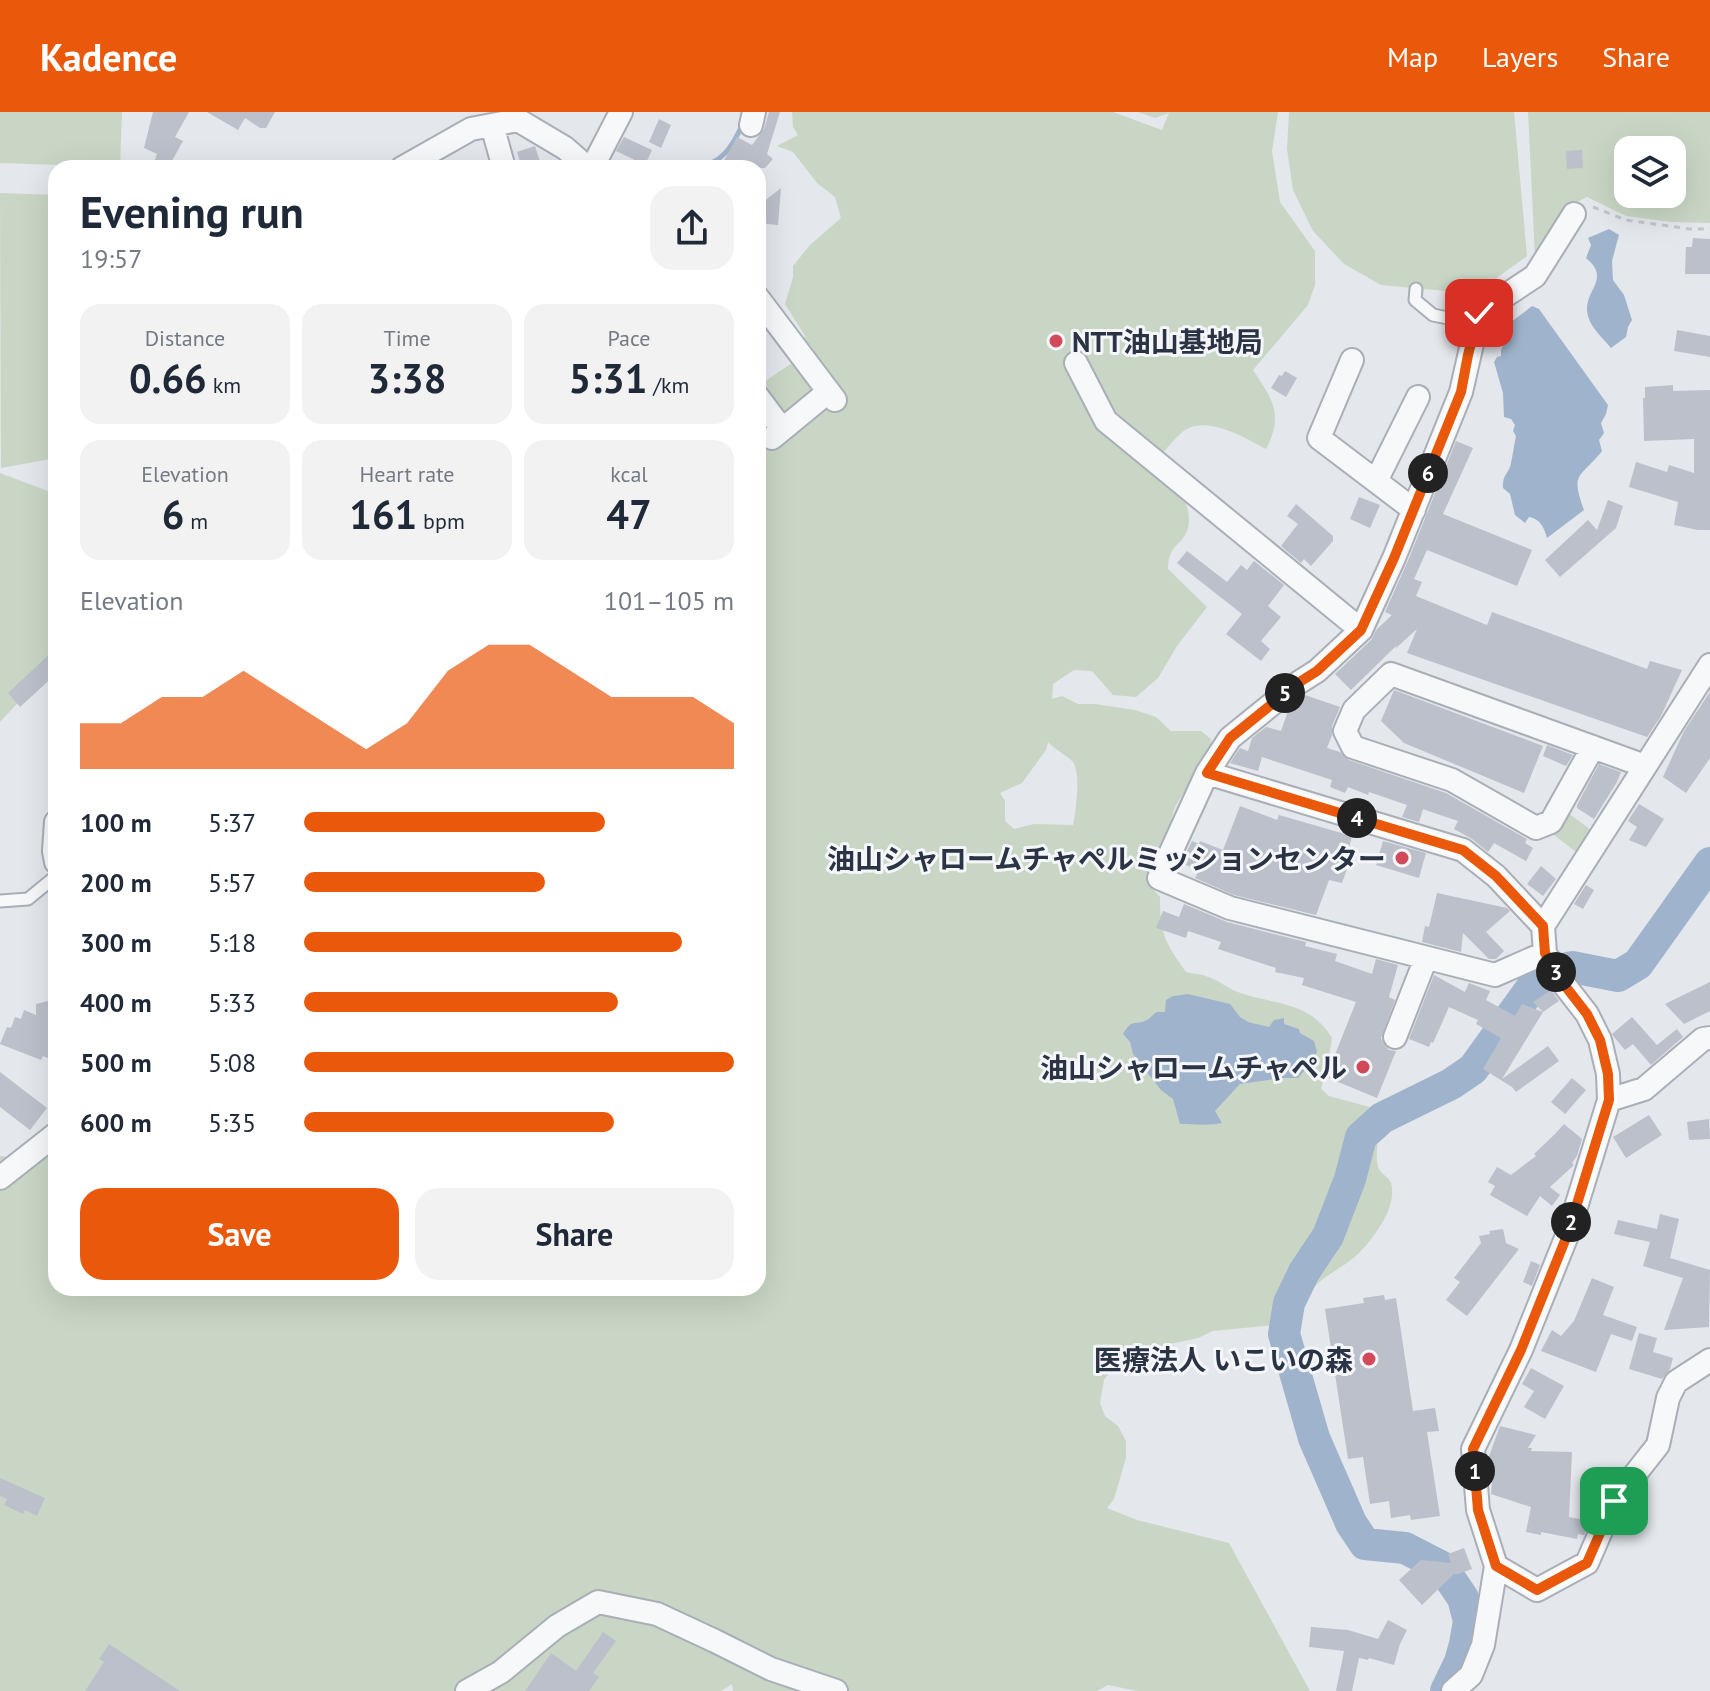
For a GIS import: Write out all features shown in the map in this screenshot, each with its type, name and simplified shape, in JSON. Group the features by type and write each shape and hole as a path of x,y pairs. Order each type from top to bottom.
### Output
{"street":[{"path":"594,160 621,112"},
{"path":"416,160 471,129 519,116 580,160"},
{"path":"492,125 502,160"},
{"path":"1545,953 1495,975 1230,908 1159,878 1207,773 1230,738 1317,671 1361,630 1394,558 1461,392 1479,313 1535,276 1574,214"},
{"path":"766,309 832,396 777,434 766,413"},
{"path":"1352,360 1319,438 1414,510"},
{"path":"1076,363 1106,421 1361,630"},
{"path":"1376,481 1418,397"},
{"path":"1453,1691 1471,1675 1483,1645 1496,1566 1478,1510 1473,1449 1521,1350 1568,1233 1609,1100 1608,1074 1600,1040 1587,1014 1559,978 1545,953 1543,926 1710,665"},
{"path":"1593,747 1551,822 1536,828 1452,780 1353,747 1345,731 1354,710 1391,674 1593,747 1645,766"},
{"path":"1207,773 1463,850 1496,876 1543,926"},
{"path":"1395,1037 1426,958"},
{"path":"1609,1100 1644,1089 1703,1039 1710,1038"},
{"path":"0,1178 48,1140"},
{"path":"1496,1566 1537,1590 1587,1563 1614,1501 1658,1445 1668,1398 1676,1382 1710,1360"},
{"path":"467,1691 501,1672 557,1626 598,1602 657,1614 771,1669 836,1691"}],"lane":[{"path":"1416,289 1415,300 1433,315 1478,320"},
{"path":"0,901 28,899 48,883"}],"path":[{"path":"1574,214 1586,206 1626,220 1710,229"}],"green space":[{"path":"0,112 122,112 120,160 48,160 48,165 0,163"},
{"path":"792,112 1113,112 1162,130 1169,113 1155,118 1138,112 1278,112 1272,151 1280,202 1315,251 1315,285 1308,305 1253,370 1274,408 1271,437 1266,449 1222,428 1195,426 1181,433 1162,454 1182,491 1189,522 1184,537 1172,550 1168,569 1207,607 1177,646 1158,678 1136,697 1113,695 1092,671 1074,670 1053,684 1052,699 1062,696 1078,704 1135,710 1156,717 1171,731 1201,731 1211,739 1209,755 1175,807 1150,872 1149,885 1160,897 1165,938 1186,972 1208,977 1247,995 1300,1009 1312,1016 1332,1038 1321,1089 1329,1096 1373,1108 1378,1165 1390,1181 1392,1192 1388,1211 1365,1247 1315,1286 1294,1323 1213,1331 1119,1361 1104,1380 1100,1403 1105,1416 1118,1426 1126,1441 1126,1458 1114,1499 1107,1508 1137,1520 1229,1543 1310,1691 1137,1691 1108,1685 1097,1691 733,1691 732,1684 721,1691 0,1691 0,1156 12,1157 48,1129 48,1296 766,1296 766,382 795,361 805,336 785,304 793,266 809,246 841,218 835,197 817,183 793,152 777,146 798,135 793,127","holes":["1048,742 1071,760 1077,775 1073,825 1034,824 1014,829 1005,821 1005,801 1000,793 1022,783 1046,750"]},
{"path":"1289,112 1514,112 1527,256 1491,282 1456,292 1381,285 1344,264 1313,231 1293,190 1287,149"},
{"path":"1528,112 1710,112 1710,223 1626,216 1587,197 1570,208 1535,257"},
{"path":"0,193 48,195 48,459 1,468"},
{"path":"0,473 48,491 48,671 0,722"},
{"path":"1564,810 1591,830 1576,852 1550,832"}],"water":[{"path":"1609,229 1619,235 1612,261 1613,280 1624,295 1632,320 1626,337 1611,348 1594,329 1588,316 1587,307 1597,273 1586,258 1591,245 1588,238"},
{"path":"1532,306 1539,309 1608,405 1601,423 1604,433 1599,440 1602,451 1578,482 1584,510 1547,538 1539,522 1529,517 1525,523 1515,515 1510,494 1503,488 1516,436 1513,431 1515,425 1511,419 1504,417 1503,393 1494,362 1501,356 1505,341 1501,339 1509,330 1510,323"},
{"path":"1188,994 1230,1004 1248,1022 1269,1027 1274,1020 1284,1018 1284,1024 1299,1029 1300,1033 1314,1041 1317,1052 1298,1078 1240,1084 1215,1111 1222,1123 1180,1124 1173,1099 1161,1090 1142,1066 1123,1034 1131,1024 1147,1020 1157,1012 1165,1012 1166,1000"}],"building":[{"path":"153,112 189,112 175,137 183,141 172,160 155,160 157,154 144,148"},
{"path":"207,112 275,112 266,128 260,128 245,118 238,130"},
{"path":"769,112 780,112 767,154 773,159 766,167 766,160 724,160 737,137 752,145 764,129"},
{"path":"659,119 671,125 661,148 649,142"},
{"path":"624,137 652,150 647,160 635,160 616,151"},
{"path":"535,146 539,160 520,160 517,152"},
{"path":"1582,150 1583,168 1567,169 1566,151"},
{"path":"781,188 778,225 766,224 766,200"},
{"path":"1693,238 1710,239 1710,274 1685,274 1686,247 1692,247"},
{"path":"1677,330 1710,336 1710,357 1674,351"},
{"path":"1285,371 1297,378 1286,397 1271,388"},
{"path":"1673,385 1673,391 1710,390 1710,530 1674,525 1678,502 1629,487 1636,462 1667,472 1669,465 1694,473 1694,439 1644,441 1645,387"},
{"path":"1456,441 1473,448 1443,514 1532,550 1517,586 1427,550 1414,579 1422,582 1416,596 1487,625 1492,612 1647,669 1650,661 1682,670 1661,716 1647,737 1407,653 1417,629 1351,690 1335,674 1392,615 1385,612"},
{"path":"1359,497 1380,505 1370,528 1350,519"},
{"path":"1608,500 1623,506 1616,528 1560,577 1545,560 1588,520 1597,530"},
{"path":"1296,504 1333,536 1333,541 1311,566 1304,559 1301,563 1281,546 1298,524 1287,516"},
{"path":"1187,551 1227,582 1241,565 1247,570 1254,561 1284,585 1268,606 1281,617 1261,641 1270,649 1261,661 1226,634 1242,614 1177,563"},
{"path":"48,656 48,681 20,707 8,693"},
{"path":"1394,690 1543,746 1524,793 1404,743 1381,721"},
{"path":"1710,692 1710,758 1686,793 1663,777 1684,731"},
{"path":"1305,695 1340,707 1327,748 1340,752 1349,760 1446,793 1527,839 1525,843 1533,848 1526,861 1494,843 1488,852 1454,829 1458,821 1423,809 1419,822 1402,817 1407,805 1348,787 1345,793 1330,787 1332,780 1262,757 1258,771 1230,763 1240,748 1248,751 1252,738 1266,727 1281,731 1289,708"},
{"path":"1547,745 1573,755 1566,766 1543,756"},
{"path":"1599,764 1621,772 1594,819 1577,805"},
{"path":"1639,804 1664,819 1646,847 1629,840 1637,827 1628,821"},
{"path":"1240,806 1277,820 1279,815 1352,836 1342,883 1329,880 1316,915 1234,895 1195,878 1199,870 1183,864 1192,841 1223,850"},
{"name":"油山シャロームチャペルミッションセンター","path":"1383,841 1426,853 1419,878 1376,865"},
{"path":"1541,866 1556,879 1543,896 1527,884"},
{"path":"1586,885 1594,890 1583,909 1574,904"},
{"path":"1437,893 1507,908 1510,911 1486,932 1504,951 1496,959 1489,959 1463,933 1461,952 1422,942"},
{"path":"1184,904 1227,922 1306,942 1305,946 1337,954 1335,961 1372,974 1376,959 1398,965 1389,997 1395,1000 1381,1038 1389,1050 1396,1051 1377,1098 1326,1077 1356,1002 1302,985 1304,978 1275,972 1276,968 1218,949 1221,942 1188,931 1186,938 1156,928 1163,911 1179,917"},
{"path":"1434,975 1465,992 1469,983 1490,991 1486,1000 1515,1016 1522,1004 1543,1012 1502,1079 1548,1046 1559,1061 1516,1092 1483,1069 1501,1038 1476,1024 1478,1020 1449,1007 1429,1047 1409,1039"},
{"path":"1710,982 1710,1011 1684,1024 1665,1004"},
{"path":"1551,990 1559,1001 1543,1012 1533,1002"},
{"path":"48,1001 48,1058 43,1056 41,1060 0,1044 15,1017 21,1019 24,1010 36,1015 36,1004"},
{"path":"1632,1017 1657,1045 1677,1029 1683,1037 1651,1065 1633,1044 1625,1050 1612,1034"},
{"path":"0,1072 47,1108 30,1130 0,1107"},
{"path":"1572,1078 1586,1090 1565,1114 1551,1102"},
{"path":"1649,1115 1662,1135 1626,1158 1613,1137"},
{"path":"1709,1119 1710,1139 1689,1140 1687,1122"},
{"path":"1564,1124 1582,1139 1572,1163 1574,1165 1550,1187 1560,1195 1552,1206 1540,1196 1527,1216 1490,1195 1495,1186 1488,1182 1497,1167 1511,1175 1536,1156 1534,1154"},
{"path":"1660,1214 1679,1219 1670,1258 1710,1270 1709,1327 1664,1330 1683,1278 1643,1266 1650,1242 1614,1234 1618,1220 1657,1229"},
{"path":"1503,1229 1506,1243 1519,1249 1467,1316 1446,1300 1460,1282 1454,1278 1481,1243 1479,1236"},
{"path":"1531,1261 1540,1265 1532,1286 1523,1282"},
{"path":"1592,1278 1614,1287 1603,1315 1637,1327 1632,1341 1611,1334 1596,1372 1541,1351 1552,1330 1561,1336 1574,1321"},
{"name":"医療法人 いこいの森","path":"1384,1295 1385,1300 1396,1298 1413,1411 1435,1408 1439,1431 1427,1432 1440,1516 1411,1520 1410,1515 1391,1518 1389,1501 1370,1504 1363,1457 1348,1459 1325,1309 1364,1303 1363,1298"},
{"path":"1639,1333 1657,1338 1653,1352 1673,1358 1670,1369 1662,1379 1629,1369"},
{"path":"1531,1368 1564,1386 1545,1419 1524,1407 1534,1391 1522,1384"},
{"path":"1500,1426 1536,1435 1528,1448 1532,1448 1531,1451 1572,1452 1569,1517 1590,1521 1584,1535 1578,1534 1577,1539 1526,1532 1531,1507 1491,1494 1488,1459"},
{"path":"0,1478 45,1498 37,1516 25,1510 23,1514 4,1505 7,1499 0,1496"},
{"path":"1464,1548 1472,1569 1455,1573 1422,1605 1399,1580 1421,1560 1451,1563 1448,1554"},
{"path":"1388,1620 1407,1630 1394,1665 1359,1658 1352,1691 1336,1691 1344,1651 1309,1647 1311,1627 1348,1630 1378,1639"},
{"path":"603,1632 616,1641 593,1673 599,1677 589,1691 525,1691 551,1653 576,1671"},
{"path":"109,1644 180,1691 85,1691 104,1662 99,1659"}],"waterway":[{"path":"717,160 735,140 743,123"},
{"path":"1446,1691 1465,1644 1469,1621 1463,1598 1442,1567 1405,1548 1365,1544 1351,1523 1314,1438 1284,1334 1289,1303 1304,1272 1328,1236 1350,1179 1361,1137 1382,1118 1451,1084 1473,1069 1532,987 1546,973 1572,967 1618,976 1638,964 1710,863"}],"place":[{"name":"NTT油山基地局","path":"1056,341"},
{"name":"油山シャロームチャペルミッションセンター","path":"1402,858"},
{"name":"油山シャロームチャペル","path":"1363,1067"},
{"name":"医療法人 いこいの森","path":"1369,1359"}],"route":[{"path":"1479,313 1461,392 1394,558 1361,630 1317,671 1230,738 1207,773 1463,850 1496,876 1543,926 1545,953 1559,978 1587,1014 1600,1040 1608,1074 1609,1100 1568,1233 1521,1350 1473,1449 1478,1510 1496,1566 1537,1590 1587,1563 1614,1501"}]}
